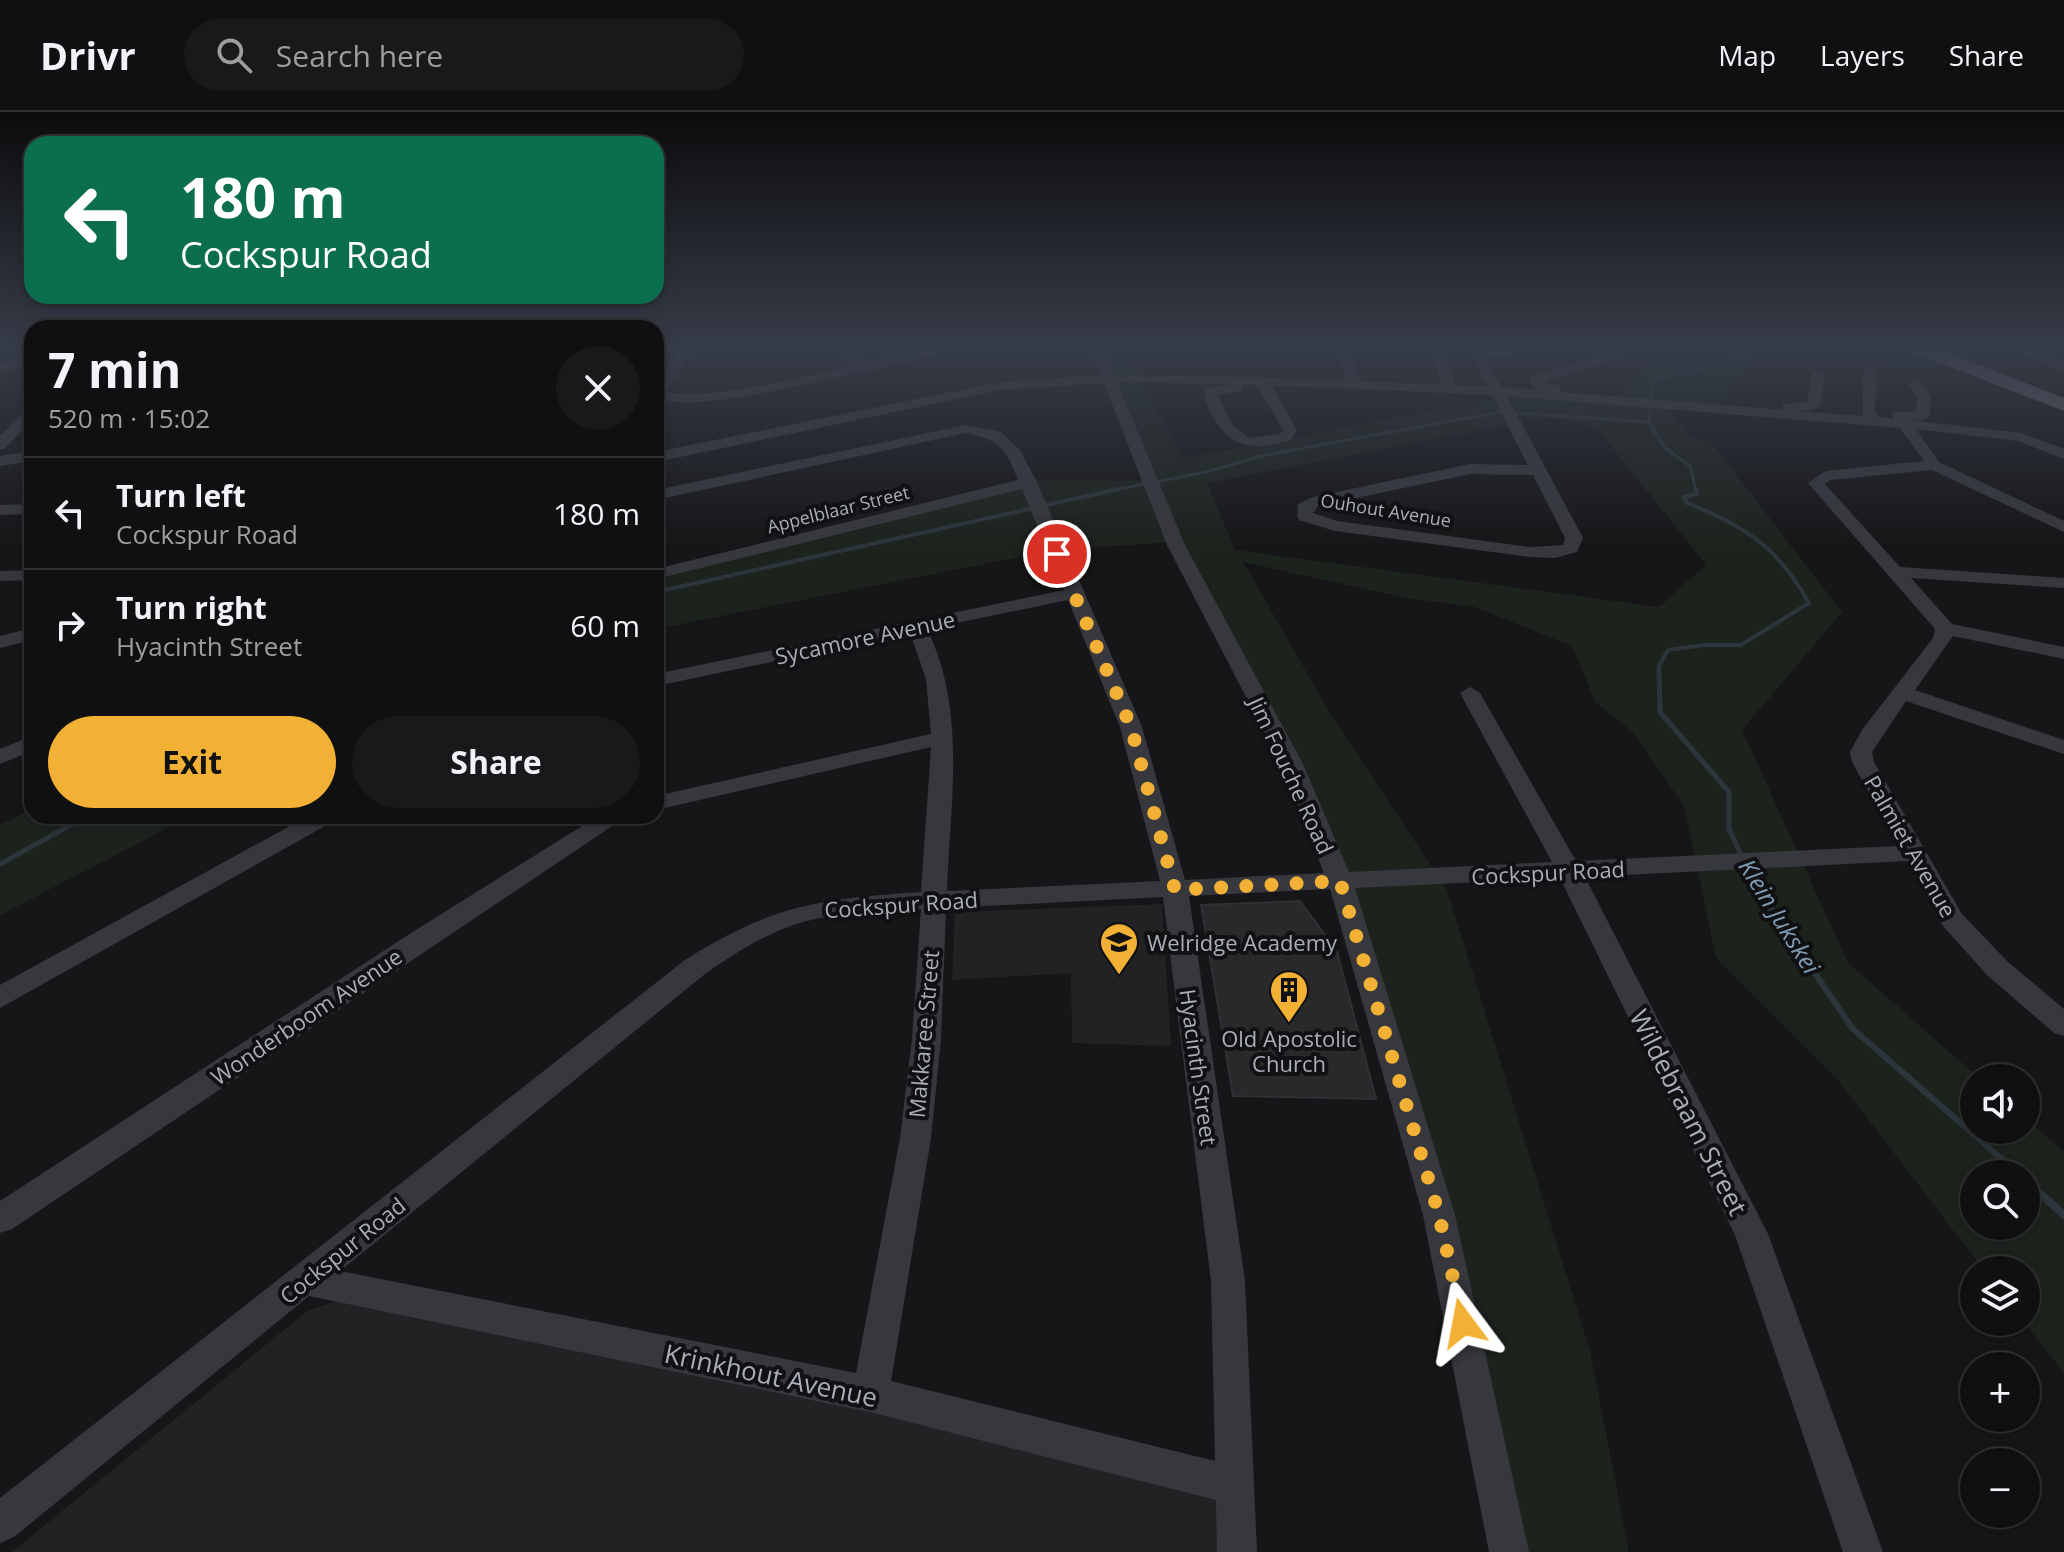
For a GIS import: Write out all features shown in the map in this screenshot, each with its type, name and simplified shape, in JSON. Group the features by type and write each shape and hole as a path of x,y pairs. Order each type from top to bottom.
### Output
{"street":[{"path":"664,455 873,412"},
{"name":"Jim Fouche Road","path":"1123,412 1190,575 1292,764 1340,881 1439,1215 1509,1552"},
{"path":"1221,412 1235,439 1262,442 1289,435 1290,430 1280,412"},
{"name":"Ouhout Avenue","path":"1508,412 1574,538 1574,543 1565,551 1530,552 1335,526 1310,519 1304,512 1307,505 1323,499 1470,469 1537,470"},
{"path":"1831,412 1912,418 1923,416 1923,412"},
{"path":"1870,416 1905,424 2011,434 2064,454"},
{"path":"0,445 24,420"},
{"path":"1905,424 1934,465 2064,527"},
{"name":"Hyacinth Street","path":"664,493 957,430 989,432 1015,453 1139,749 1175,890 1223,1224 1228,1281 1237,1552"},
{"path":"0,461 24,457"},
{"path":"1934,465 1826,476 1816,483 1945,628 2064,653"},
{"name":"Appelblaar Street","path":"664,572 1035,497"},
{"path":"0,510 24,509"},
{"path":"1896,572 2064,583"},
{"path":"0,576 24,575"},
{"name":"Sycamore Avenue","path":"664,678 1074,593"},
{"name":"Makkaree Street","path":"870,1394 920,1101 933,900 941,738 939,686 924,640 916,626"},
{"name":"Palmiet Avenue","path":"1945,628 1943,639 1861,752 1869,775 1935,893 1962,932 1997,968 2064,1025"},
{"path":"0,642 24,636"},
{"name":"Wildebraam Street","path":"1470,693 1570,872 1751,1234 1863,1552"},
{"path":"1902,693 2064,747"},
{"path":"664,801 941,738"},
{"path":"0,757 24,746"},
{"path":"0,998 312,824"},
{"name":"Wonderboom Avenue","path":"0,1219 420,940 602,824"},
{"name":"Cockspur Road","path":"0,1523 605,1037 718,951 781,921 814,910 933,900 1570,872 1913,853"},
{"name":"Krinkhout Avenue","path":"305,1280 870,1394 1235,1485"}],"shaded area":[{"path":"1122,412 1158,412 1184,458 1425,412 1501,412 1509,428 1498,427 1207,483 1235,550 1659,607 1706,565 1597,428 1577,422 1514,415 1513,412 1670,412 1691,437 1711,442 1842,612 1742,730 1848,963 1963,1064 1960,1064 1960,1144 2040,1144 2040,1131 2064,1152 2064,1373 2035,1336 2040,1336 2040,1256 1973,1256 1961,1240 2040,1240 2040,1160 1960,1160 1960,1239 1838,1080 1716,958 1684,806 1633,732 1596,703 1572,646 1475,607 1407,598 1243,562 1330,713 1447,890 1590,1351 1629,1552 1516,1552 1340,881 1176,542 1055,550 664,627 664,569 1028,481 1149,480"},
{"path":"24,813 24,824 176,824 0,915 0,825"},
{"name":"Welridge Academy","path":"1162,904 1171,1046 1072,1043 1071,973 952,980 955,912"},
{"path":"351,1296 538,1328 1219,1496 1220,1552 12,1552 307,1311"}],"building":[{"name":"Old Apostolic Church","path":"1300,901 1337,951 1376,1099 1233,1096 1201,905"}],"waterway":[{"path":"1117,489 1206,472 1261,456 1499,412"},
{"name":"Klein Jukskei","path":"1649,422 1650,412"},
{"path":"1516,413 1649,422"},
{"name":"Klein Jukskei","path":"1649,422 1664,447 1690,466 1696,491"},
{"path":"664,590 1117,489"},
{"path":"1109,491 1117,489"},
{"name":"Klein Jukskei","path":"1659,670 1668,650 1705,645 1741,645 1809,603 1785,567 1758,541 1726,520 1687,503 1684,497 1697,494 1696,489"},
{"name":"Klein Jukskei","path":"1659,670 1660,712 1729,792 1729,829 1742,857"},
{"path":"0,864 72,824"},
{"name":"Klein Jukskei","path":"1747,866 1765,901"},
{"name":"Klein Jukskei","path":"1764,899 1853,1029 2003,1160"},
{"name":"Klein Jukskei","path":"2040,1193 2064,1215"}],"place":[{"name":"Welridge Academy","path":"1119,976"},
{"name":"Old Apostolic Church","path":"1289,1024"}],"route":[{"path":"1057,554 1131,727 1175,890 1340,881 1439,1215 1463,1323"}]}
